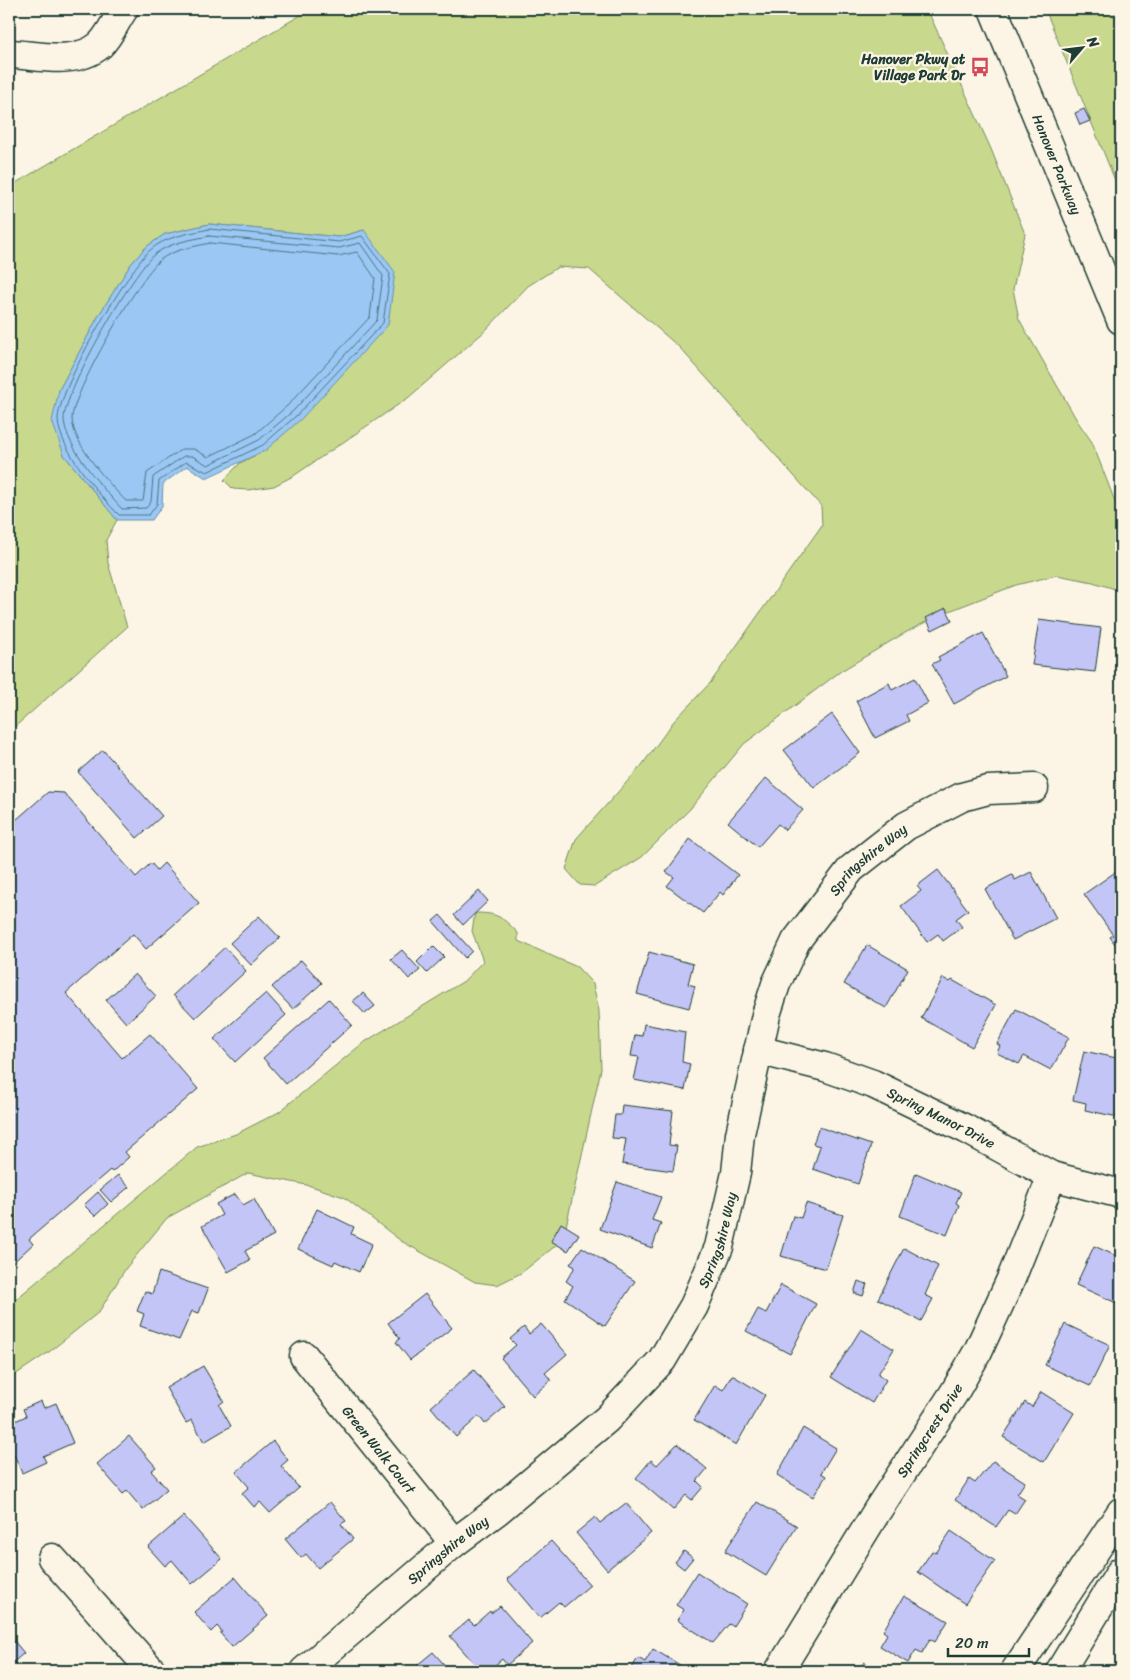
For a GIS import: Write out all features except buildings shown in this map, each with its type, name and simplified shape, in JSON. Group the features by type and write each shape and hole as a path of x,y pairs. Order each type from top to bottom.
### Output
{"street":[{"path":"9,54 70,58 88,52 106,38 124,9"},
{"name":"Hanover Parkway","path":"992,9 1121,320"},
{"name":"Springshire Way","path":"304,1671 454,1543 607,1419 662,1360 682,1329 710,1271 728,1214 736,1173 740,1134 766,1015 776,984 796,941 851,869 906,826 962,797 988,790 1034,788"},
{"name":"Spring Manor Drive","path":"758,1050 825,1067 873,1084 966,1128 1052,1176 1121,1194"},
{"name":"Springcrest Drive","path":"779,1671 877,1511 954,1393 978,1351 1011,1279 1052,1176"},
{"name":"Green Walk Court","path":"304,1356 454,1543"},
{"path":"1015,1671 1121,1512"},
{"path":"52,1558 152,1671"},
{"path":"1060,1671 1121,1571"}],"green space":[{"path":"311,9 927,9 991,149 1025,234 1013,289 1019,319 1078,422 1092,442 1121,517 1121,591 1093,582 1057,575 1016,585 939,615 903,634 841,671 744,744 690,809 642,857 595,886 580,885 566,869 576,839 642,765 674,721 711,682 822,525 821,506 679,347 589,269 558,267 528,286 485,331 408,398 295,475 274,486 248,490 233,489 224,480 240,463 266,450 364,230 339,237 209,224 165,234 146,247 131,264 99,315 59,390 64,455 117,520 106,540 108,563 127,627 9,732 9,187"},
{"path":"1045,9 1121,9 1121,195"},
{"path":"475,913 499,917 518,933 518,941 577,967 593,984 599,1011 601,1069 563,1240 521,1273 497,1285 475,1282 401,1241 344,1197 311,1186 248,1173 167,1218 126,1268 99,1312 49,1352 9,1379 9,1305 197,1147 236,1134 279,1112 363,1043 464,981 483,961 472,931"}],"water":[{"path":"209,224 339,237 364,230 395,272 388,325 301,419 266,450 206,478 187,466 163,484 162,506 152,520 117,520 64,455 52,421 59,390 99,315 131,264 146,247 165,234"}],"place":[{"name":"Hanover Pkwy at Village Park Dr","path":"980,67"}]}
